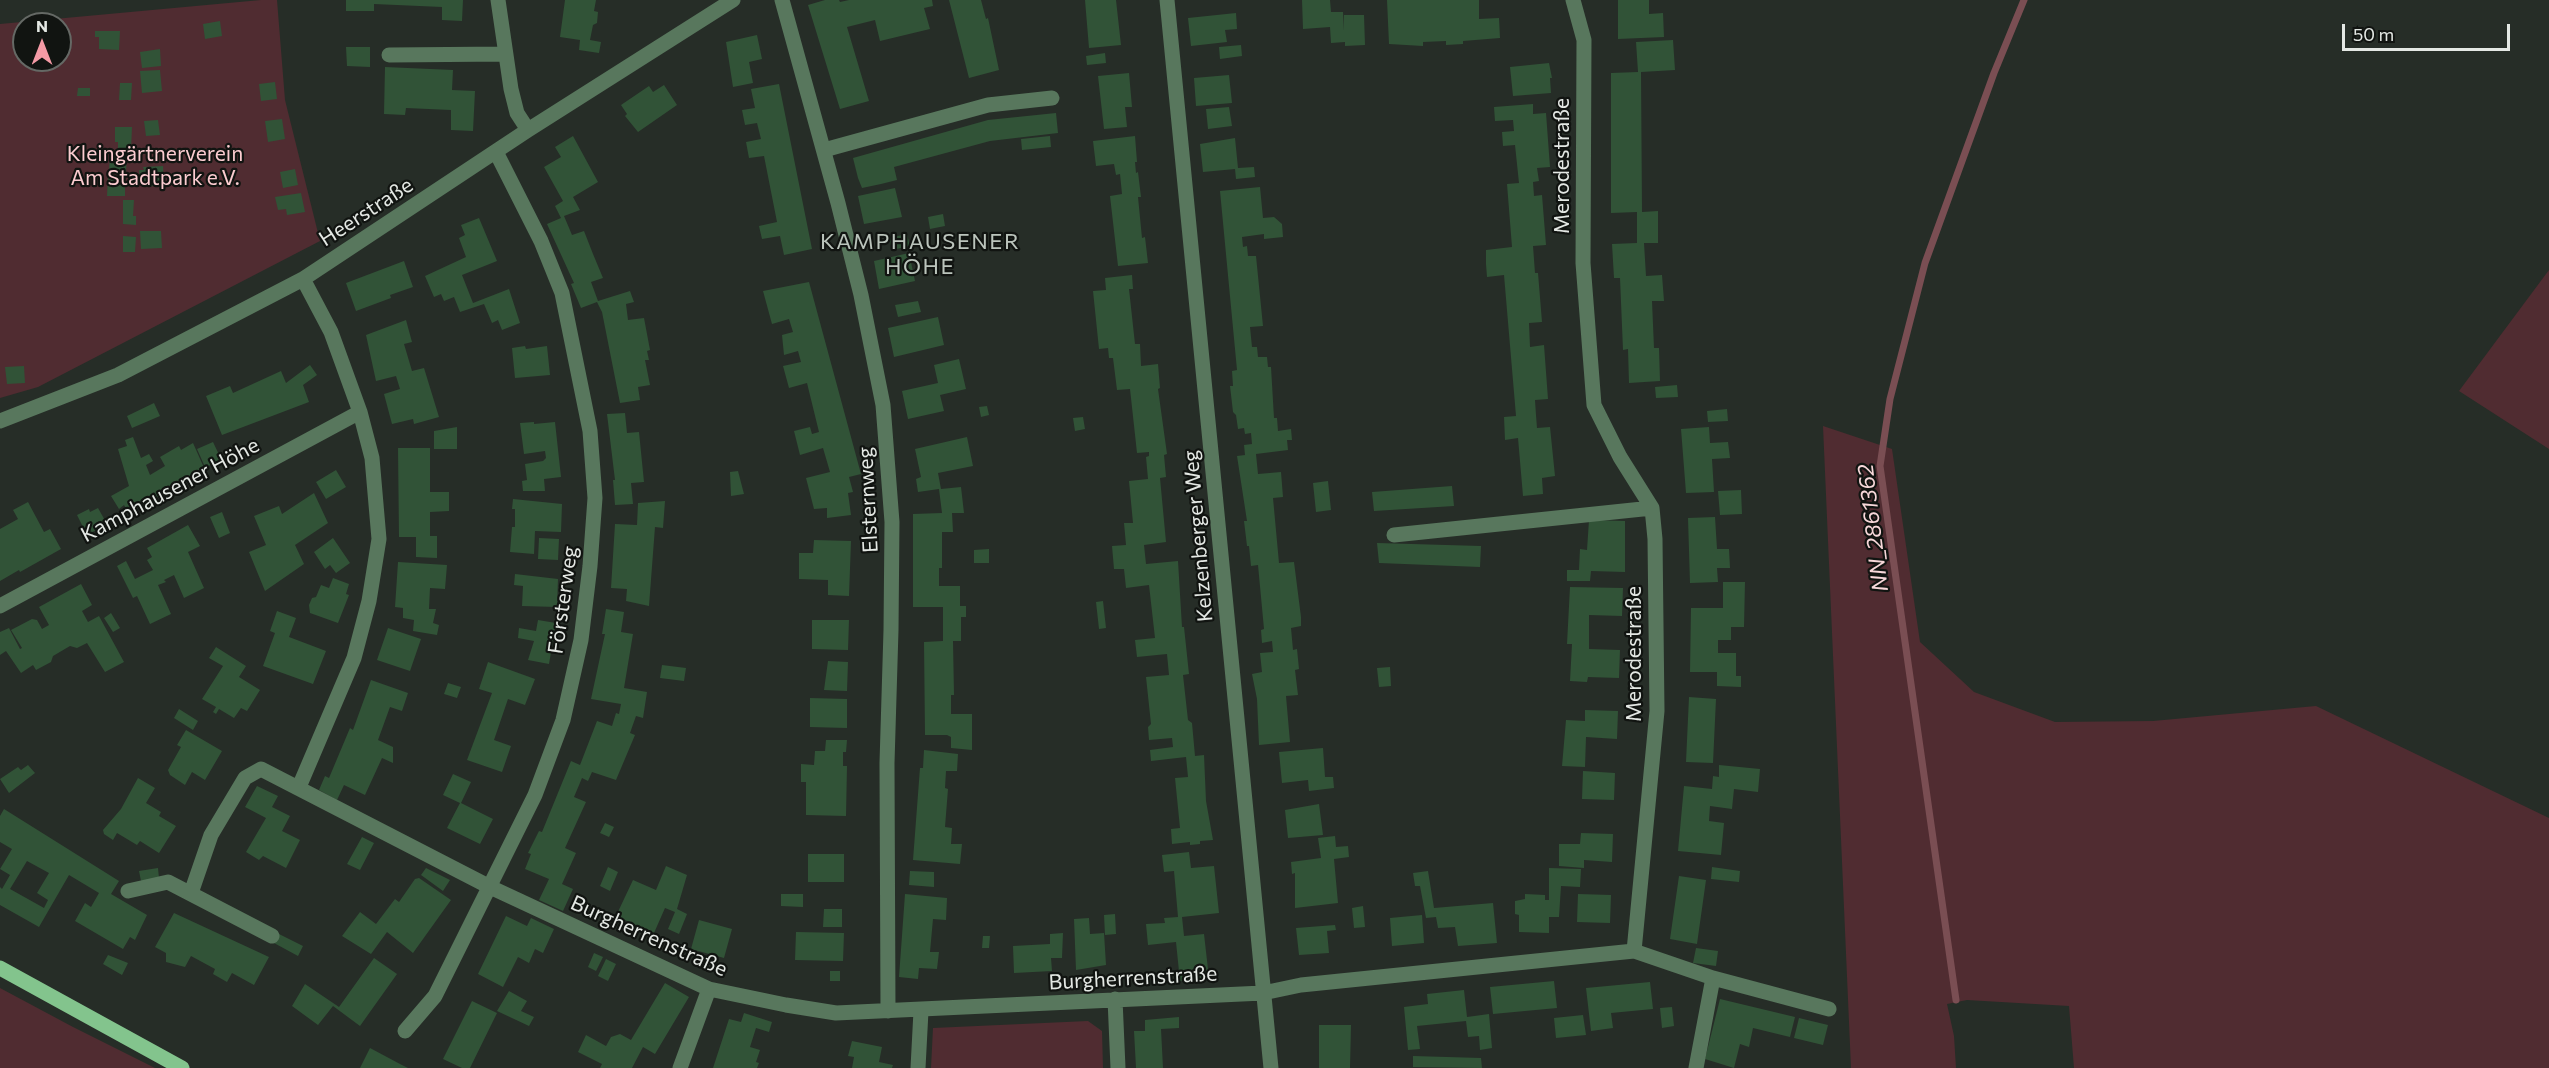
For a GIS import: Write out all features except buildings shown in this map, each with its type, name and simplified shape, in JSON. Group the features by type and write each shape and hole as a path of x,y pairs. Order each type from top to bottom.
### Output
{"main road":[{"path":"0,968 182,1068"}],"street":[{"path":"498,0 510,89 517,113 528,130"},
{"name":"Heerstraße","path":"0,421 118,375 303,279 528,130 734,0"},
{"name":"Elsternweg","path":"782,0 861,295 884,405 892,522 886,763 888,1011"},
{"name":"Kelzenberger Weg","path":"1167,0 1271,1068"},
{"name":"Merodestraße","path":"1573,0 1584,40 1583,263 1594,405 1620,457 1652,508 1655,539 1657,711 1634,951"},
{"path":"389,55 506,54"},
{"path":"824,150 988,105 1052,98"},
{"name":"Försterweg","path":"405,1031 435,996 534,795 563,720 581,640 590,566 595,498 590,431 562,293 541,241 496,152"},
{"path":"299,787 354,658 369,601 379,539 372,458 360,412 331,332 303,279"},
{"name":"Kamphausener Höhe","path":"0,606 360,412"},
{"path":"1395,535 1652,508"},
{"name":"Burgherrenstraße","path":"191,893 211,835 246,778 261,769 490,887 709,989 836,1013 921,1011 1263,993"},
{"path":"128,891 168,882 272,936"},
{"path":"1263,993 1301,985 1634,951 1713,978 1829,1009"},
{"path":"1696,1068 1713,978"},
{"path":"680,1068 709,989"},
{"path":"1115,999 1118,1068"},
{"path":"918,1068 921,1011"}],"green space":[{"name":"Kleingärtnerverein Am Stadtpark e.V.","path":"277,0 285,100 320,241 38,387 0,398 0,24 12,23 12,72 72,72 72,17"},
{"path":"2549,270 2549,449 2459,391"},
{"path":"1823,426 1892,449 1920,642 1974,692 2055,722 2153,721 2316,706 2549,818 2549,1068 2074,1068 2069,1006 1967,1000 1947,1004 1954,1036 1956,1068 1851,1068"},
{"path":"0,988 73,1027 155,1068 0,1068"},
{"path":"1088,1021 1102,1031 1103,1068 931,1068 933,1028"}],"waterway":[{"name":"NN_2861362","path":"1956,1000 1880,466 1890,399 1925,263 1994,73 2024,0"}],"district":[{"name":"KAMPHAUSENER HÖHE","path":"920,254"}]}
